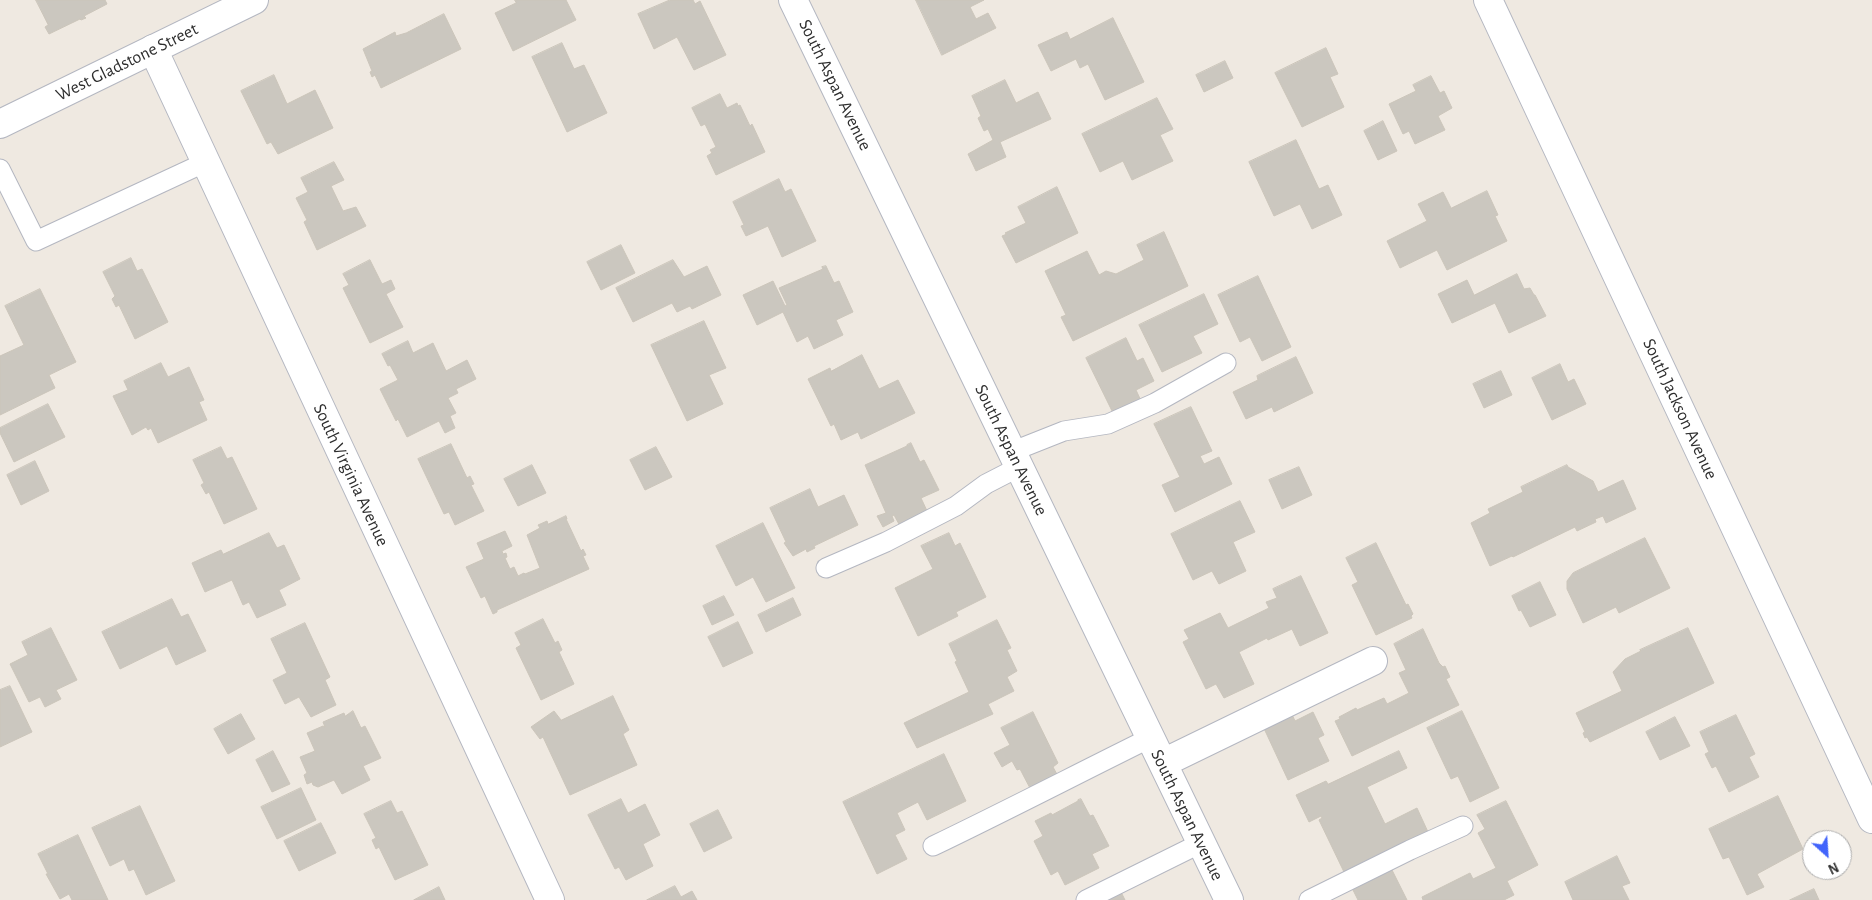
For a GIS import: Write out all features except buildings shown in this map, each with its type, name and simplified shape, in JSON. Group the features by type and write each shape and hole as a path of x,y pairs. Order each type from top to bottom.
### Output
{"street":[{"name":"West Gladstone Street","path":"0,124 254,0"},
{"name":"South Aspan Avenue","path":"793,0 1229,900"},
{"name":"South Jackson Avenue","path":"1488,0 1872,819"},
{"name":"South Virginia Avenue","path":"153,49 550,900"},
{"path":"1162,763 1373,661"}],"lane":[{"path":"0,169 36,241 206,162"},
{"path":"826,568 886,542 956,506 1015,459 1064,431 1108,424 1155,403 1226,362"},
{"path":"933,846 1023,803 1150,738"},
{"path":"1309,900 1462,826"},
{"path":"1086,900 1201,843"}]}
